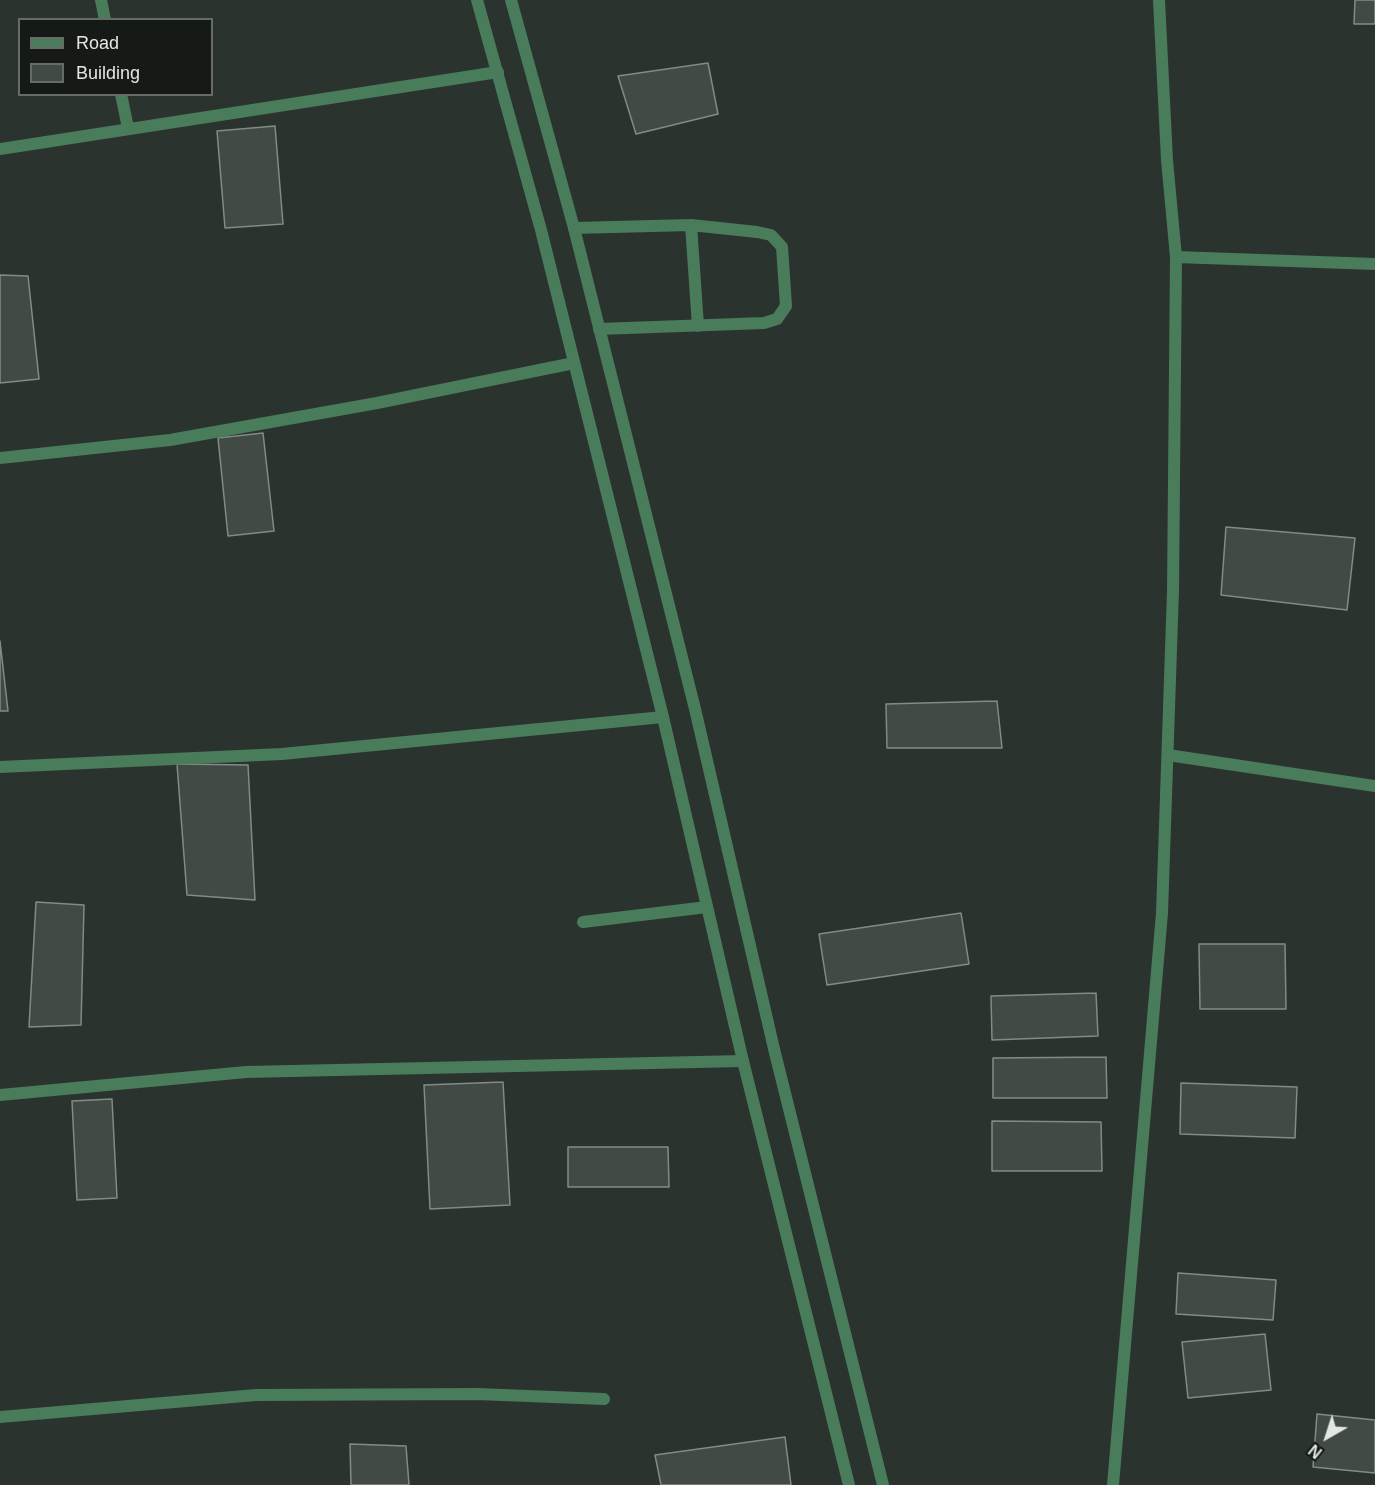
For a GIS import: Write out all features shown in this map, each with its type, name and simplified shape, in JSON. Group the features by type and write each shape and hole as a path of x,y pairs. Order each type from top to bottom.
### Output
{"street":[{"path":"101,0 105,18"},
{"path":"477,0 574,363 663,717 743,1061 849,1485"},
{"path":"511,0 574,228 696,709 776,1053 883,1485"},
{"path":"1113,1485 1162,913 1168,755 1173,591 1176,257 1167,160 1159,0"},
{"path":"0,149 498,72"},
{"path":"121,96 128,128"},
{"path":"574,228 691,225 771,235 782,247 786,306 777,319 764,323 599,329"},
{"path":"691,225 698,326"},
{"path":"1176,257 1375,264"},
{"path":"0,458 170,440 377,404 574,363"},
{"path":"0,767 282,753 663,717"},
{"path":"1168,755 1375,786"},
{"path":"583,922 707,907"},
{"path":"0,1095 246,1072 743,1061"},
{"path":"0,1417 256,1395 477,1394 604,1399"}],"building":[{"path":"1355,0 1375,0 1375,24 1354,24"},
{"path":"708,63 718,114 636,134 618,76"},
{"path":"275,126 283,224 225,228 217,131"},
{"path":"0,275 28,276 39,379 0,383"},
{"path":"263,433 274,531 228,536 218,438"},
{"path":"1226,527 1355,538 1347,610 1221,595"},
{"path":"0,641 8,711 0,711"},
{"path":"997,701 1002,748 887,748 886,704"},
{"path":"177,764 248,765 255,900 187,895"},
{"path":"36,902 84,905 81,1025 29,1027"},
{"path":"961,913 969,964 827,985 819,934"},
{"path":"1199,944 1285,944 1286,1009 1200,1009"},
{"path":"1096,993 1098,1036 992,1040 991,996"},
{"path":"1106,1057 1107,1098 993,1098 993,1058"},
{"path":"503,1082 510,1205 430,1209 424,1085"},
{"path":"1181,1083 1297,1087 1295,1138 1180,1134"},
{"path":"112,1099 117,1198 77,1200 72,1101"},
{"path":"992,1121 1101,1122 1102,1171 992,1171"},
{"path":"568,1147 668,1147 669,1187 568,1187"},
{"path":"1178,1273 1276,1280 1273,1320 1176,1314"},
{"path":"1265,1334 1271,1390 1188,1398 1182,1342"},
{"path":"1317,1414 1375,1420 1375,1473 1313,1467"},
{"path":"785,1437 791,1485 661,1485 655,1455"},
{"path":"350,1444 406,1446 409,1485 351,1485"}]}
